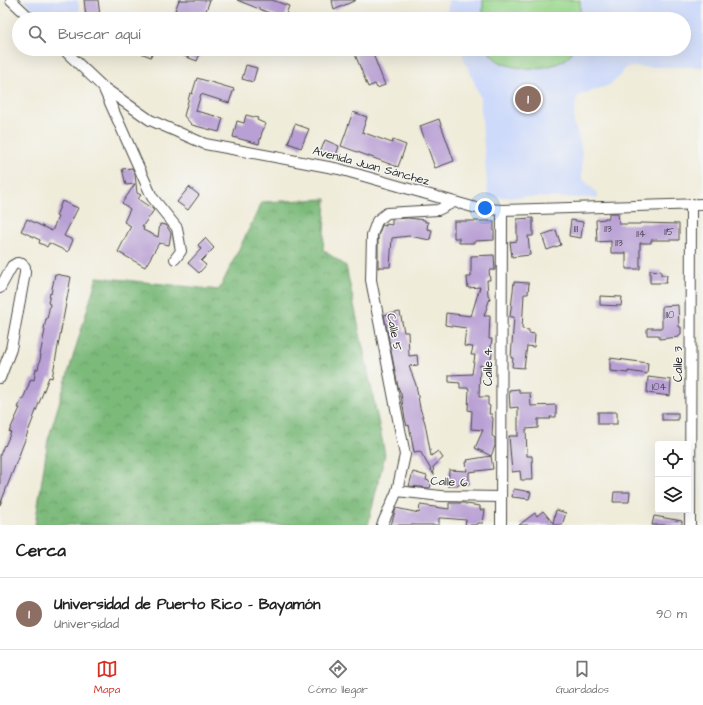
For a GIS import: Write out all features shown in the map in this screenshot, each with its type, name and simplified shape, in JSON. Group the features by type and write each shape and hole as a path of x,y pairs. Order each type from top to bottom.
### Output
{"street":[{"path":"11,0 24,12"},
{"name":"Avenida Juan Sánchez","path":"71,56 104,87 150,120 205,144 339,169 476,208 502,210 703,204"},
{"path":"104,87 152,197 177,228 181,251 175,259"},
{"name":"Calle 5","path":"382,525 397,491 405,455 371,280 372,235 377,220 387,213 438,210 454,202"},
{"name":"Calle 3","path":"690,525 691,204"},
{"name":"Calle 4","path":"501,525 502,210"},
{"path":"0,288 12,266 17,263 25,266 11,349 0,378"},
{"path":"6,279 23,285"},
{"name":"Calle 6","path":"397,491 441,496 501,497"}],"shaded area":[{"path":"23,0 78,0 80,12 36,12"},
{"path":"448,0 703,0 703,67 626,67 617,79 609,85 578,96 574,115 574,125 578,133 582,152 582,178 597,193 598,198 488,197 480,97 463,56 691,56 691,12 447,12"}],"green space":[{"path":"483,0 580,0 580,12 483,12"},
{"path":"492,56 568,56 558,63 539,68 509,65 500,62"},
{"path":"326,199 323,250 346,266 385,454 368,525 35,525 48,440 97,277 219,290 262,202"}],"building":[{"path":"84,0 98,0 100,12 85,12"},
{"path":"179,0 210,0 206,12 175,12"},
{"path":"237,0 272,0 289,6 287,12 267,12"},
{"path":"332,0 356,0 334,10"},
{"path":"184,56 199,56 197,61"},
{"path":"356,56 374,56 385,85 377,88 375,84 368,87"},
{"path":"246,65 257,68 253,82 242,79"},
{"path":"197,78 234,89 229,103 201,94 196,111 223,118 219,132 192,125 184,116 190,93 192,94"},
{"path":"353,112 367,117 362,132 392,143 393,140 406,145 398,167 341,146"},
{"path":"246,115 258,118 257,120 266,124 259,144 233,137 237,121 244,123"},
{"path":"439,119 454,161 435,168 420,126"},
{"path":"295,124 309,129 301,148 288,143"},
{"path":"325,140 339,146 335,158 320,153"},
{"path":"132,168 135,174 137,193 141,195 138,199 154,210 142,227 144,227 143,230 158,237 160,224 166,225 171,233 169,245 159,243 145,267 118,252 131,226 124,222 130,209 122,203 135,184 126,185 122,169"},
{"path":"189,187 199,195 188,210 177,202"},
{"path":"62,201 78,208 64,236 73,240 68,252 49,243 47,247 39,243 40,240 21,231 27,219 52,231 58,217 56,216"},
{"path":"609,213 618,213 619,224 679,224 679,240 651,240 651,243 640,243 640,269 626,269 626,253 611,253 611,241 597,242 596,220 609,218"},
{"path":"408,218 425,220 425,222 428,222 427,229 432,230 430,240 409,236 392,238 390,267 378,268 378,236 382,225 392,225 392,219"},
{"path":"533,218 533,236 528,236 530,255 512,257 510,242 517,241 517,219"},
{"path":"571,220 583,222 581,238 569,236"},
{"path":"454,221 494,221 494,240 475,241 475,243 459,243 459,238 454,238"},
{"path":"556,230 561,245 547,250 542,235"},
{"path":"205,238 214,248 201,261 206,265 199,273 188,263 201,249 198,245"},
{"path":"494,255 495,270 489,270 490,280 487,280 488,295 490,298 484,316 490,316 489,339 492,339 490,354 492,354 489,367 480,365 479,397 488,397 488,405 490,406 489,414 492,414 493,418 492,436 495,438 495,446 491,456 475,448 483,430 471,429 472,411 468,410 469,388 460,388 460,383 449,382 449,375 472,374 475,355 471,355 473,347 464,346 466,328 445,325 446,313 471,316 480,287 468,288 467,277 471,277 471,256"},
{"path":"650,270 661,271 661,275 667,275 666,283 650,283"},
{"path":"55,274 71,277 52,378 49,377 0,505 0,455 11,432 9,432 20,408 18,408 22,398 23,399 31,379 34,380 36,369 38,369 44,329 50,304 48,303"},
{"path":"514,282 529,283 528,294 524,294 522,329 529,330 529,333 535,334 534,347 527,346 524,368 512,367 513,358 511,358 514,317 510,317"},
{"path":"600,296 622,297 621,306 600,305"},
{"path":"678,305 679,327 681,327 681,334 679,337 659,339 659,335 647,335 647,328 662,328 662,306"},
{"path":"400,312 404,332 408,332 409,356 417,355 418,365 409,366 416,385 431,456 438,451 443,458 433,467 434,475 420,451 414,452 409,425 407,426 401,394 398,387 384,315"},
{"path":"610,358 648,363 647,374 628,371 628,373 610,371"},
{"path":"648,377 671,380 670,396 647,393"},
{"path":"519,389 519,393 530,393 531,406 556,405 556,417 550,417 551,419 538,419 538,428 526,429 527,456 532,456 533,480 521,480 520,471 512,472 509,436 518,436 518,407 510,408 509,390"},
{"path":"598,412 617,412 617,424 598,424"},
{"path":"662,413 678,413 678,420 662,420"},
{"path":"491,456 493,469 469,472 469,485 458,484 458,486 448,486 449,470 467,471 467,460"},
{"path":"413,472 427,476 426,480 432,482 430,488 409,486"},
{"path":"514,489 531,492 529,499 512,497"},
{"path":"614,492 630,492 629,502 613,502"},
{"path":"449,503 464,503 480,506 480,510 485,510 483,523 478,523 477,525 465,525 466,520 439,518 439,525 391,525 396,508 419,513 420,505 449,509"},
{"path":"556,510 566,513 562,525 519,525 535,513 537,516 543,511 553,523"},
{"path":"654,516 682,521 682,525 652,525"}],"place":[{"name":"Universidad de Puerto Rico - Bayamón","path":"528,99"}]}
